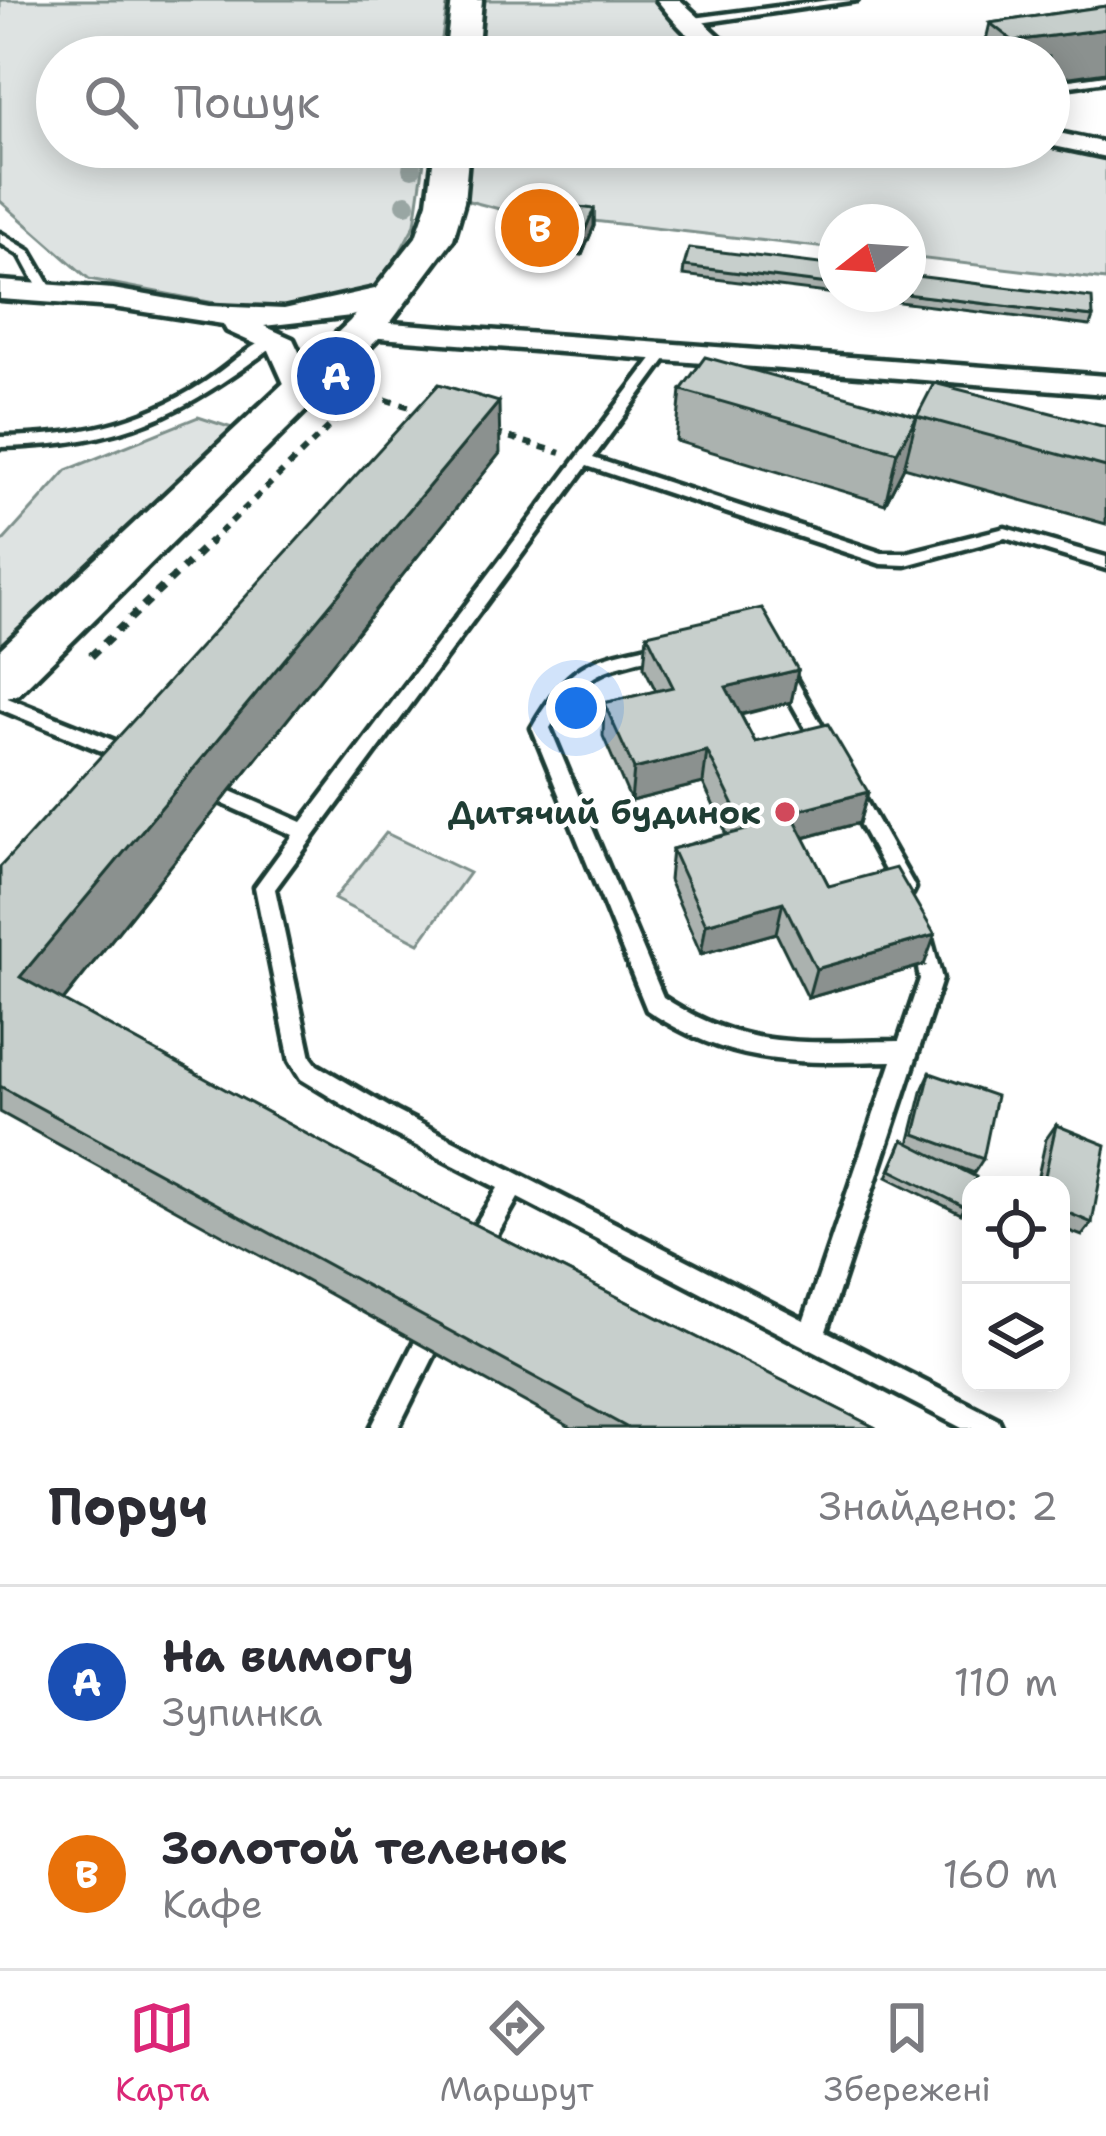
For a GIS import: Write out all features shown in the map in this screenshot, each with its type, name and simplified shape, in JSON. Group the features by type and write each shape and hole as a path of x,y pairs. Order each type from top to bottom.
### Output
{"main road":[{"path":"463,36 467,0"},
{"path":"0,680 364,330 434,239 446,202 450,168"}],"street":[{"path":"668,0 704,36"},
{"path":"1070,143 1106,151"},
{"path":"0,290 209,315 284,318 393,294"},
{"path":"209,315 274,339 288,356 301,388"},
{"path":"364,330 1106,385"}],"lane":[{"path":"686,22 852,0"},
{"path":"1070,83 1106,78"},
{"path":"0,237 26,254 47,292"},
{"path":"0,442 88,438 166,414 274,339"},
{"path":"662,355 305,832 265,893 304,1067 388,1119 989,1428"},
{"path":"582,459 881,558 906,559 1005,533 1106,563"},
{"path":"697,641 586,667 572,679 541,728 655,1003 670,1015 753,1052 904,1051"},
{"path":"773,656 831,758"},
{"path":"0,702 154,765"},
{"path":"811,1337 931,969 912,899 843,778"},
{"path":"224,796 305,832"},
{"path":"470,1257 513,1184"},
{"path":"384,1428 424,1350"}],"path":[{"path":"83,664 364,393 430,412"},
{"path":"473,426 582,459"}],"shaded area":[{"path":"0,0 448,0 442,36 36,36 36,168 423,168 415,224 388,274 375,287 276,308 225,305 89,279 0,201"},
{"path":"484,0 653,0 692,36 480,36"},
{"path":"1070,149 1106,157 1106,280 926,259 926,204 818,204 818,247 507,211 465,200 468,168 1070,168"},
{"path":"198,417 235,429 0,651 0,540 67,470"},
{"path":"386,833 469,873 419,943 334,899"}],"building":[{"path":"1106,6 1106,29 1007,36 990,23"},
{"path":"531,201 594,209 582,237 517,229"},
{"path":"689,248 818,264 818,283 684,266"},
{"path":"926,277 1092,298 1093,317 926,296"},
{"path":"705,357 917,416 897,452 681,390"},
{"path":"934,383 1106,427 1106,467 917,416"},
{"path":"439,384 499,402 20,977 440,1207 876,1428 628,1428 0,1086 0,867"},
{"name":"Дитячий будинок","path":"762,608 798,670 726,687 755,742 828,724 868,792 791,812 829,886 896,868 935,935 816,969 783,902 706,924 672,849 746,830 707,751 634,769 604,703 673,687 647,634"},
{"path":"930,1073 996,1096 983,1159 915,1134"},
{"path":"1056,1125 1106,1145 1092,1223 1070,1214 1070,1176 1045,1176"},
{"path":"903,1140 974,1176 962,1176 962,1206 891,1170"}],"place":[{"name":"Золотой теленок","path":"540,228"},
{"name":"На вимогу","path":"336,376"},
{"name":"Дитячий будинок","path":"785,812"}]}
